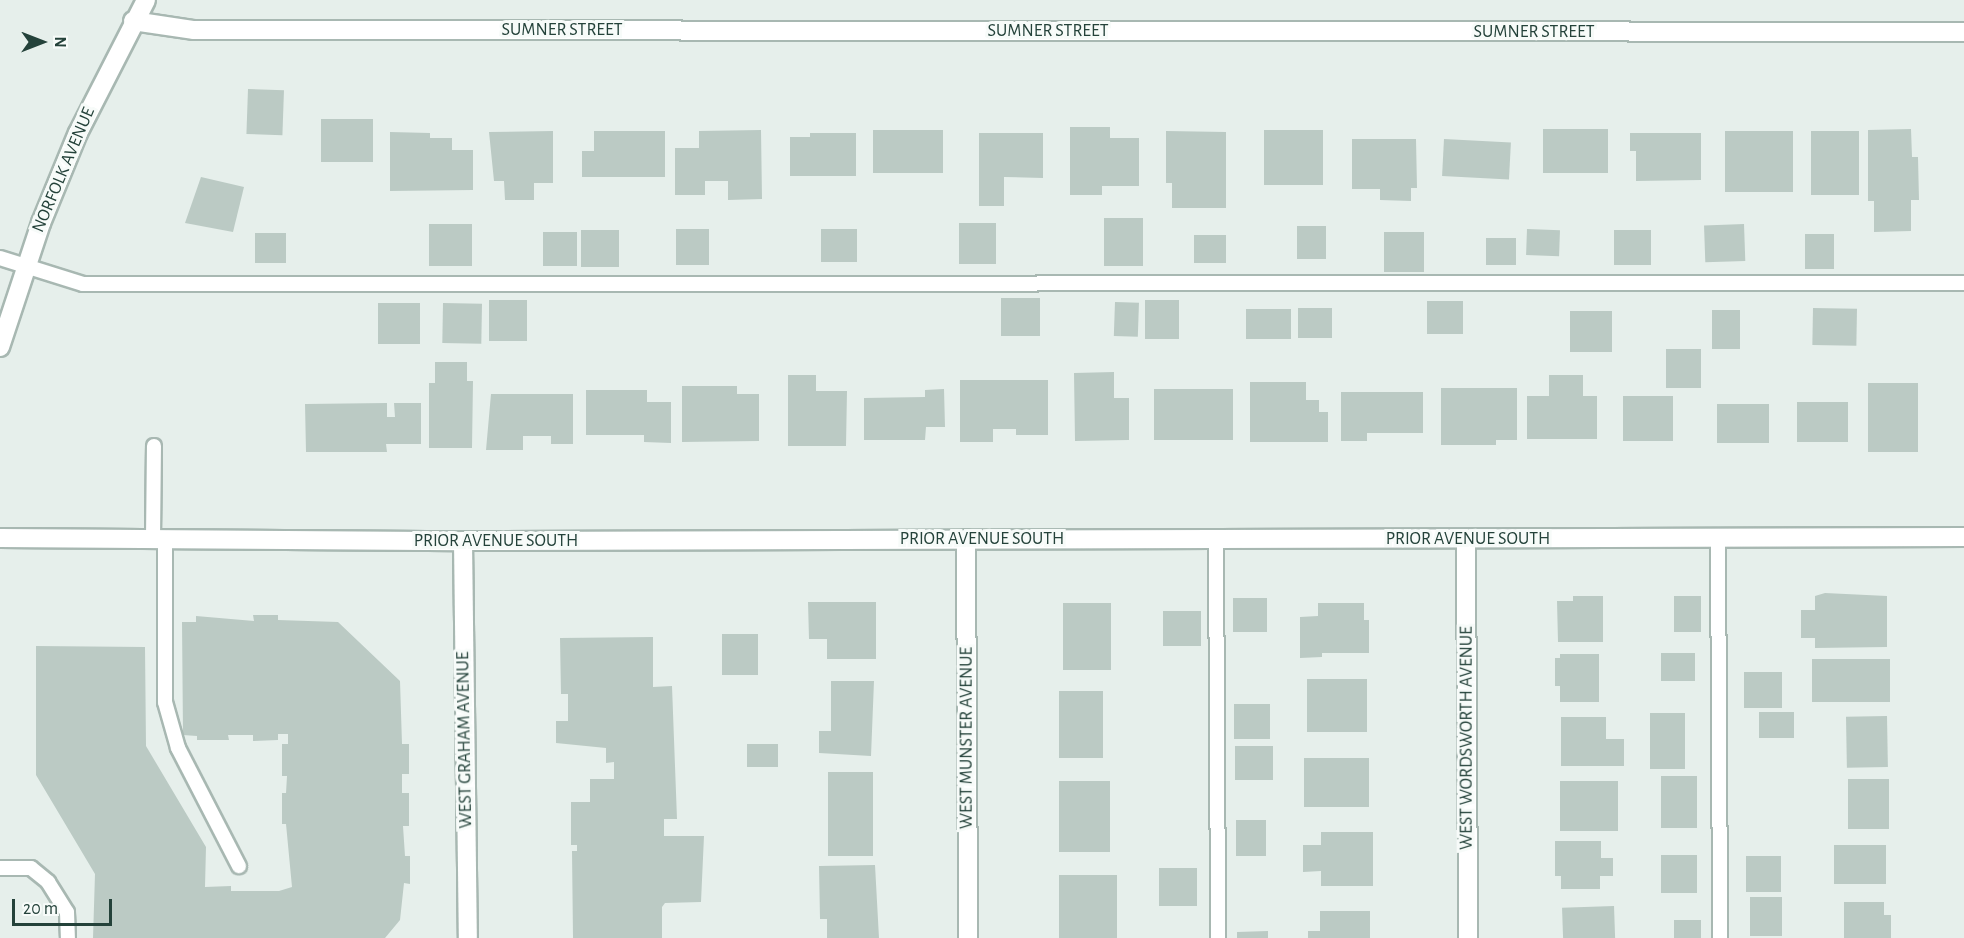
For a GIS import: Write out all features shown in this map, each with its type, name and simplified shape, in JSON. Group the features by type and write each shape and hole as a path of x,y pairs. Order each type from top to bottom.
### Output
{"street":[{"name":"NORFOLK AVENUE","path":"0,347 26,268 78,133 146,0"},
{"name":"SUMNER STREET","path":"134,21 194,30 1964,32"},
{"name":"PRIOR AVENUE SOUTH","path":"0,538 463,541 1964,537"},
{"name":"WEST MUNSTER AVENUE","path":"966,539 968,938"},
{"name":"WEST WORDSWORTH AVENUE","path":"1466,539 1468,938"},
{"name":"WEST GRAHAM AVENUE","path":"463,541 468,938"}],"lane":[{"path":"0,258 83,284 1964,283"},
{"path":"154,446 165,702 178,748 238,866"},
{"path":"1718,538 1720,938"},
{"path":"1216,539 1218,938"},
{"path":"0,868 31,868 48,882 68,912 68,938"}],"building":[{"path":"248,89 284,90 282,135 246,134"},
{"path":"321,119 373,119 373,162 321,162"},
{"path":"1070,127 1110,127 1110,138 1139,138 1139,186 1102,186 1102,195 1070,195"},
{"path":"1543,129 1608,129 1608,173 1543,173"},
{"path":"1911,129 1912,157 1918,157 1919,200 1911,200 1911,231 1874,232 1874,201 1868,201 1868,130"},
{"path":"761,130 762,199 728,200 728,181 705,181 705,195 675,195 675,148 699,148 699,131"},
{"path":"873,130 943,130 943,173 873,173"},
{"path":"1264,130 1323,130 1323,185 1264,185"},
{"path":"553,131 553,183 534,183 534,200 505,200 504,181 494,181 489,132"},
{"path":"594,131 665,131 665,177 582,177 582,151 594,151"},
{"path":"1166,131 1226,132 1226,208 1172,208 1172,183 1166,183"},
{"path":"1725,131 1793,131 1793,192 1725,192"},
{"path":"1811,131 1859,131 1859,195 1811,195"},
{"path":"390,132 430,133 430,138 452,138 452,150 473,150 473,190 390,191"},
{"path":"810,133 856,133 856,176 790,176 790,137 810,137"},
{"path":"979,133 1043,133 1043,178 1004,177 1004,206 979,206"},
{"path":"1630,133 1701,133 1701,180 1636,181 1636,151 1630,151"},
{"path":"1352,139 1416,139 1417,188 1411,188 1411,201 1380,200 1380,189 1352,189"},
{"path":"1444,139 1511,143 1509,179 1442,176"},
{"path":"201,177 244,187 233,232 185,223"},
{"path":"1104,218 1143,218 1143,266 1104,266"},
{"path":"959,223 996,223 996,264 959,264"},
{"path":"429,224 472,224 472,266 429,266"},
{"path":"1744,224 1745,261 1705,262 1704,225"},
{"path":"1297,226 1326,226 1326,259 1297,259"},
{"path":"676,229 709,229 709,265 676,265"},
{"path":"821,229 857,229 857,262 821,262"},
{"path":"1527,229 1560,230 1559,256 1526,255"},
{"path":"581,230 619,230 619,267 581,267"},
{"path":"1614,230 1651,230 1651,265 1614,265"},
{"path":"543,232 577,232 577,266 543,266"},
{"path":"1384,232 1424,232 1424,272 1384,272"},
{"path":"255,233 286,233 286,263 255,263"},
{"path":"1805,234 1834,234 1834,269 1805,269"},
{"path":"1194,235 1226,235 1226,263 1194,263"},
{"path":"1486,238 1516,238 1516,265 1486,265"},
{"path":"1001,298 1040,298 1040,336 1001,336"},
{"path":"489,300 527,300 527,341 489,341"},
{"path":"1145,300 1179,300 1179,339 1145,339"},
{"path":"1427,301 1463,301 1463,334 1427,334"},
{"path":"1115,302 1139,303 1138,337 1114,336"},
{"path":"378,303 420,303 420,344 378,344"},
{"path":"443,303 482,304 481,344 442,343"},
{"path":"1298,308 1332,308 1332,338 1298,338"},
{"path":"1813,308 1857,309 1856,346 1812,345"},
{"path":"1246,309 1291,309 1291,339 1246,339"},
{"path":"1712,310 1740,310 1740,349 1712,349"},
{"path":"1570,311 1612,311 1612,352 1570,352"},
{"path":"1666,349 1701,349 1701,388 1666,388"},
{"path":"435,362 467,362 467,381 473,381 472,448 429,448 429,383 435,383"},
{"path":"1114,372 1114,398 1129,398 1129,440 1075,441 1074,373"},
{"path":"788,375 816,375 816,391 847,391 846,446 788,446"},
{"path":"1549,375 1583,375 1583,396 1597,396 1597,439 1527,439 1527,396 1549,396"},
{"path":"960,380 1048,380 1048,435 1016,435 1016,429 993,429 993,442 960,442"},
{"path":"1250,382 1306,382 1306,400 1319,400 1319,412 1328,412 1328,442 1250,442"},
{"path":"1868,383 1918,383 1918,452 1868,452"},
{"path":"682,386 737,386 737,394 759,394 759,441 682,442"},
{"path":"1441,388 1517,388 1517,440 1496,440 1496,445 1441,445"},
{"path":"944,389 945,427 926,427 925,440 864,440 864,398 925,397 925,390"},
{"path":"1154,389 1233,389 1233,440 1154,440"},
{"path":"586,390 647,390 647,402 671,402 671,443 644,442 644,435 586,435"},
{"path":"1341,392 1423,392 1423,433 1367,433 1367,441 1341,441"},
{"path":"491,394 573,394 573,444 551,444 551,436 523,436 523,450 486,450"},
{"path":"1623,396 1673,396 1673,441 1623,441"},
{"path":"1797,402 1848,402 1848,442 1797,442"},
{"path":"387,403 387,417 395,417 394,403 421,403 421,444 386,444 387,452 306,452 305,404"},
{"path":"1717,404 1769,404 1769,443 1717,443"},
{"path":"1825,593 1887,596 1887,647 1815,648 1815,638 1801,638 1801,610 1815,610 1815,596"},
{"path":"1573,596 1603,596 1603,642 1558,642 1557,601 1573,601"},
{"path":"1674,596 1701,596 1701,632 1674,632"},
{"path":"1233,598 1267,598 1267,632 1233,632"},
{"path":"808,602 876,602 876,659 827,659 827,639 809,639"},
{"path":"1063,603 1111,603 1111,670 1063,670"},
{"path":"1318,603 1364,603 1364,620 1369,620 1369,653 1322,653 1322,657 1300,658 1300,617 1318,616"},
{"path":"1163,611 1201,611 1201,646 1163,646"},
{"path":"253,615 278,615 278,620 338,622 400,681 402,744 409,744 409,774 402,774 402,793 409,793 409,826 403,826 405,856 410,856 410,884 404,883 400,920 385,938 93,938 95,874 36,775 36,646 145,647 146,746 206,847 205,887 231,886 231,891 279,891 292,887 286,824 282,824 282,793 286,793 287,776 282,776 282,744 288,744 288,734 278,734 278,740 253,741 253,735 228,735 229,740 197,740 197,736 183,735 182,622 196,622 196,616 254,621"},
{"path":"722,634 758,634 758,675 722,675"},
{"path":"653,637 653,687 672,686 677,819 664,819 664,836 704,836 701,902 665,903 662,907 662,938 573,938 572,851 577,851 577,845 571,845 571,802 590,802 590,779 614,779 614,762 606,763 606,748 556,743 556,721 568,721 568,694 561,694 560,638"},
{"path":"1661,653 1695,653 1695,681 1661,681"},
{"path":"1560,654 1599,654 1599,702 1560,702 1560,686 1555,686 1555,658 1560,658"},
{"path":"1812,659 1890,659 1890,702 1812,702"},
{"path":"1744,672 1782,672 1782,708 1744,708"},
{"path":"1307,679 1367,679 1367,732 1307,732"},
{"path":"831,681 874,681 871,756 819,753 819,731 831,731"},
{"path":"1059,691 1103,691 1103,758 1059,758"},
{"path":"1234,704 1270,704 1270,739 1234,739"},
{"path":"1759,712 1794,712 1794,738 1759,738"},
{"path":"1650,713 1685,713 1685,769 1650,769"},
{"path":"1887,716 1888,767 1847,768 1846,717"},
{"path":"1561,717 1606,717 1606,739 1624,739 1624,766 1561,766"},
{"path":"747,744 778,744 778,767 747,767"},
{"path":"1235,746 1273,746 1273,780 1235,780"},
{"path":"1304,758 1369,758 1369,807 1304,807"},
{"path":"828,772 873,772 873,856 828,856"},
{"path":"1661,776 1697,776 1697,828 1661,828"},
{"path":"1848,779 1889,779 1889,829 1848,829"},
{"path":"1059,781 1110,781 1110,852 1059,852"},
{"path":"1560,781 1618,781 1618,831 1560,831"},
{"path":"1236,820 1266,820 1266,856 1236,856"},
{"path":"1321,832 1373,832 1373,886 1321,886 1321,871 1303,872 1303,845 1321,845"},
{"path":"1555,841 1601,841 1601,858 1613,858 1613,876 1600,876 1600,889 1561,889 1561,876 1555,876"},
{"path":"1834,845 1886,845 1886,884 1834,884"},
{"path":"1661,855 1697,855 1697,893 1661,893"},
{"path":"1746,856 1781,856 1781,892 1746,892"},
{"path":"875,865 879,938 827,938 827,919 820,919 819,866"},
{"path":"1159,868 1197,868 1197,906 1159,906"},
{"path":"1059,875 1117,875 1117,938 1059,938"},
{"path":"1750,897 1782,897 1782,936 1750,936"},
{"path":"1844,902 1884,902 1884,915 1891,915 1891,938 1844,938"},
{"path":"1614,906 1615,938 1563,938 1562,908"},
{"path":"1320,911 1370,911 1370,938 1308,938 1308,931 1320,931"},
{"path":"1674,920 1701,920 1701,938 1674,938"},
{"path":"1268,931 1268,938 1237,938 1237,932"}]}
